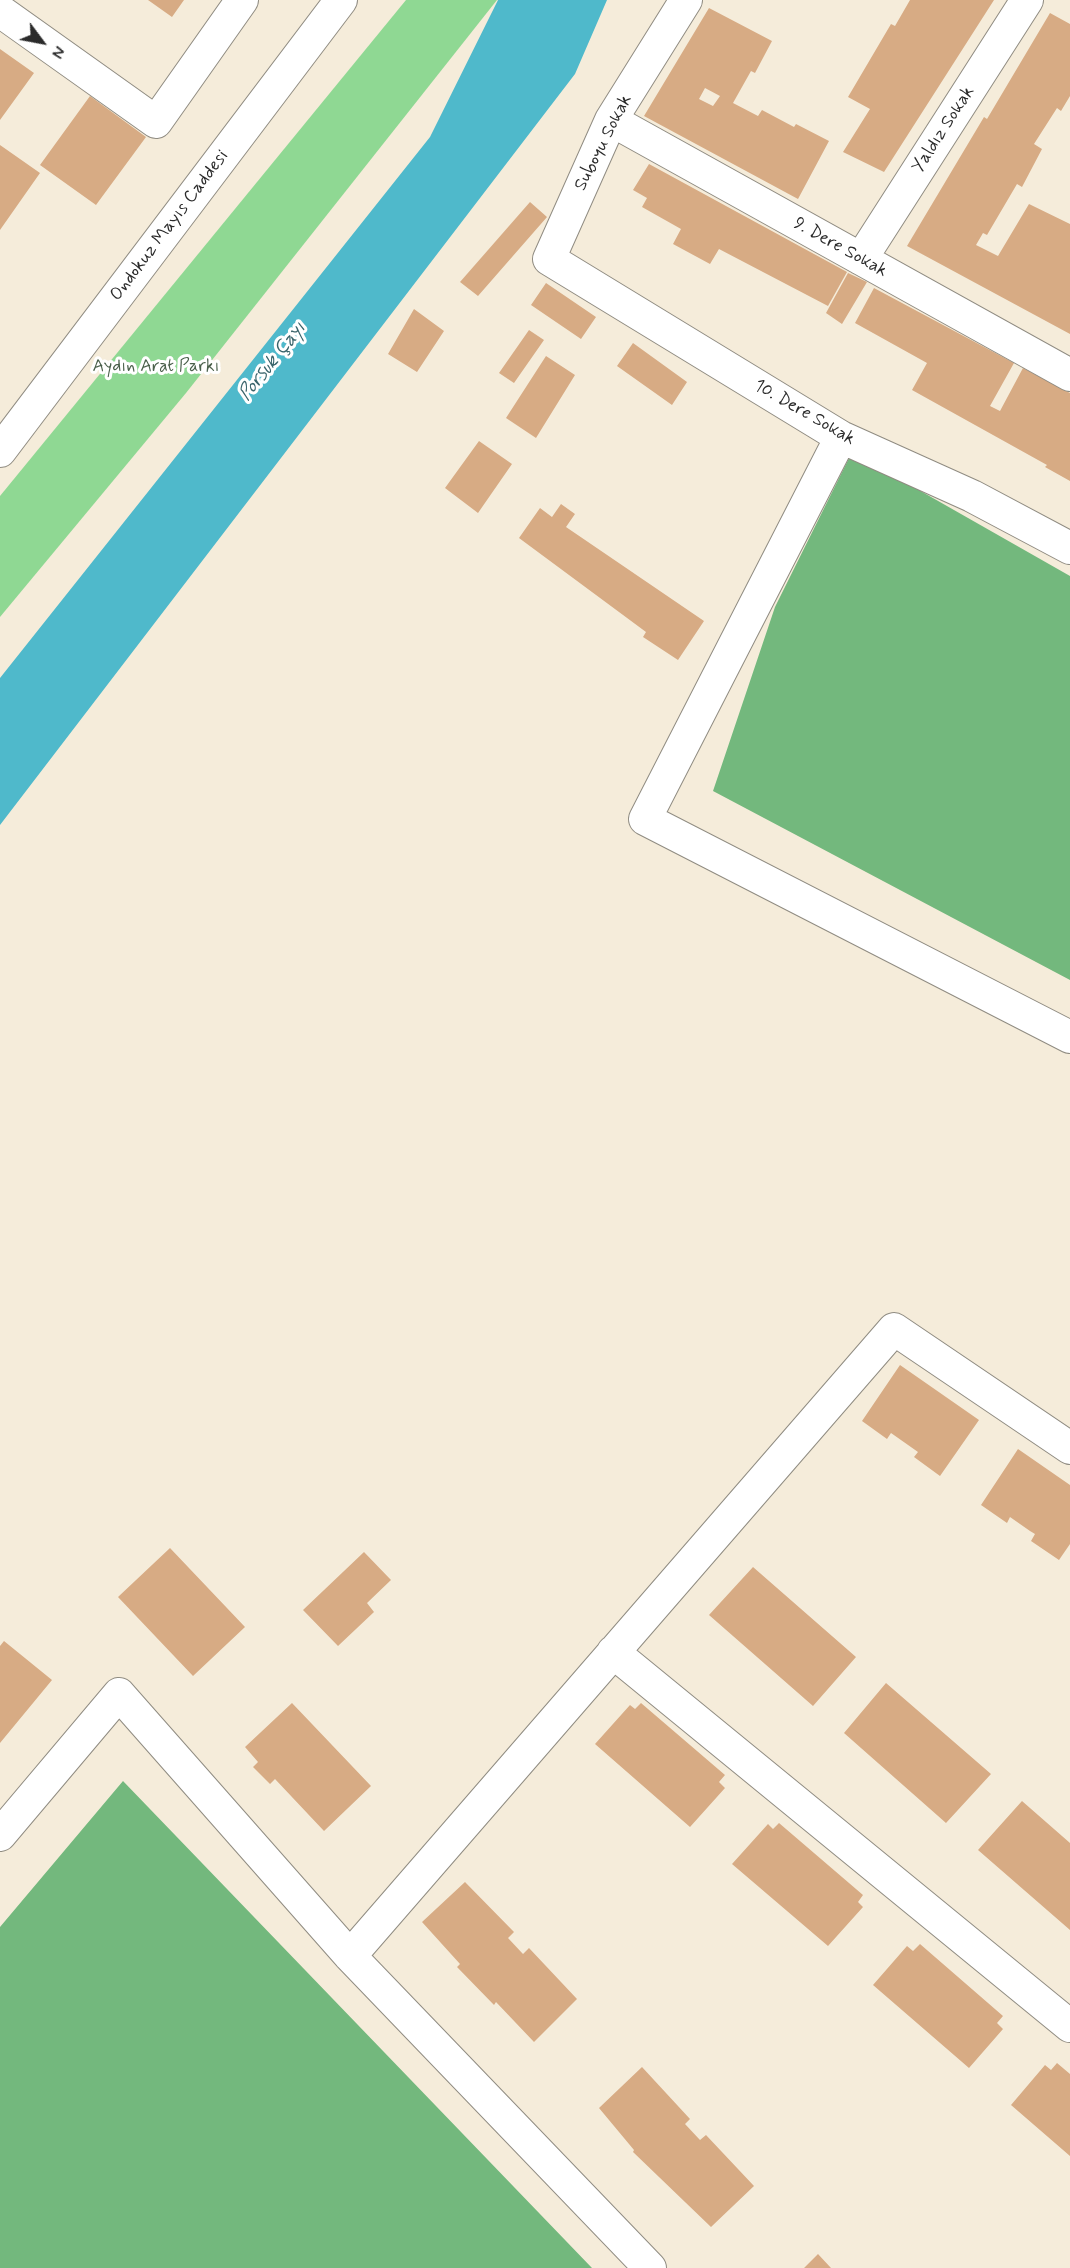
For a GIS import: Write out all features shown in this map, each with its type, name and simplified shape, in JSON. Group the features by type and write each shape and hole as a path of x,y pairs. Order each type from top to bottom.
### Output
{"street":[{"path":"0,11 156,122 242,0"},
{"name":"Ondokuz Mayıs Caddesi","path":"0,451 340,0"},
{"name":"Suboyu Sokak","path":"549,259 611,120 686,0"},
{"name":"Yaldız Sokak","path":"861,259 1027,0"},
{"name":"9. Dere Sokak","path":"611,120 1070,375"},
{"name":"10. Dere Sokak","path":"549,259 841,437 972,496 1070,548"},
{"path":"841,437 645,819 1070,1037"},
{"path":"350,1956 894,1329 1070,1448"},
{"path":"613,1652 1070,2026"},
{"path":"0,1835 118,1694 350,1956 650,2268"}],"green space":[{"name":"Aydın Arat Parkı","path":"406,0 497,0 186,393 0,617 0,496"},
{"path":"852,452 1070,576 1070,980 713,791 775,607"},
{"path":"123,1781 592,2268 0,2268 0,1927"}],"water":[{"name":"Porsuk Çayı","path":"498,0 607,0 575,74 0,825 0,678 430,137"}],"building":[{"path":"148,0 184,0 172,17"},
{"path":"910,0 994,0 884,172 843,152 870,109 848,97 891,24 895,26"},
{"path":"709,8 772,41 755,73 751,71 733,103 758,116 762,110 794,127 796,124 829,141 798,199 644,116","holes":["705,88 720,96 713,106 699,99"]},
{"path":"1050,13 1070,24 1070,96 1061,111 1057,108 1034,144 1042,149 1022,187 1017,184 987,235 983,233 976,245 998,256 1029,204 1070,224 1070,334 907,246 984,117 987,119"},
{"path":"0,49 34,73 0,120"},
{"path":"90,96 146,137 96,205 40,165"},
{"path":"0,145 40,173 0,230"},
{"path":"649,164 847,272 828,306 719,249 710,264 673,244 681,229 642,207 647,198 633,190"},
{"path":"530,202 547,217 478,296 460,282"},
{"path":"848,273 867,282 842,324 826,313"},
{"path":"546,283 596,317 581,339 531,305"},
{"path":"874,288 1014,363 990,406 1000,411 1023,368 1070,393 1070,481 1045,467 1047,465 912,390 927,363 855,323"},
{"path":"414,309 444,331 417,372 388,354"},
{"path":"529,330 544,340 514,383 499,373"},
{"path":"633,343 687,382 672,405 617,366"},
{"path":"546,356 575,375 536,438 506,418"},
{"path":"479,441 512,464 478,513 445,488"},
{"path":"561,504 575,514 566,527 704,621 678,660 643,637 646,632 519,538 540,508 552,517"},
{"path":"900,1365 979,1420 940,1476 914,1457 918,1452 891,1433 887,1439 862,1421"},
{"path":"1018,1449 1070,1485 1070,1544 1059,1560 1031,1541 1035,1534 1010,1517 1007,1523 981,1505"},
{"path":"170,1548 245,1627 193,1676 118,1597"},
{"path":"364,1552 391,1580 367,1603 374,1612 338,1646 303,1610"},
{"path":"753,1567 856,1657 813,1706 709,1615"},
{"path":"4,1641 52,1680 0,1743 0,1646"},
{"path":"886,1683 991,1774 946,1823 844,1733"},
{"path":"292,1703 371,1786 324,1831 275,1779 270,1784 253,1767 258,1762 245,1747"},
{"path":"641,1703 725,1775 719,1782 725,1788 690,1827 595,1744 630,1705 635,1709"},
{"path":"1022,1801 1070,1843 1070,1930 978,1850"},
{"path":"779,1823 863,1895 858,1902 863,1907 828,1946 732,1864 768,1824 773,1829"},
{"path":"465,1882 514,1932 508,1938 523,1954 529,1948 577,1999 534,2042 496,2002 494,2005 457,1967 460,1964 422,1922"},
{"path":"920,1944 1003,2016 997,2023 1003,2029 969,2068 873,1985 907,1946 913,1951"},
{"path":"1057,2063 1070,2074 1070,2156 1011,2105 1045,2065 1051,2070"},
{"path":"642,2067 690,2119 685,2124 700,2140 706,2135 754,2186 711,2227 633,2152 634,2150 599,2108"},
{"path":"818,2254 831,2268 804,2268"}]}
